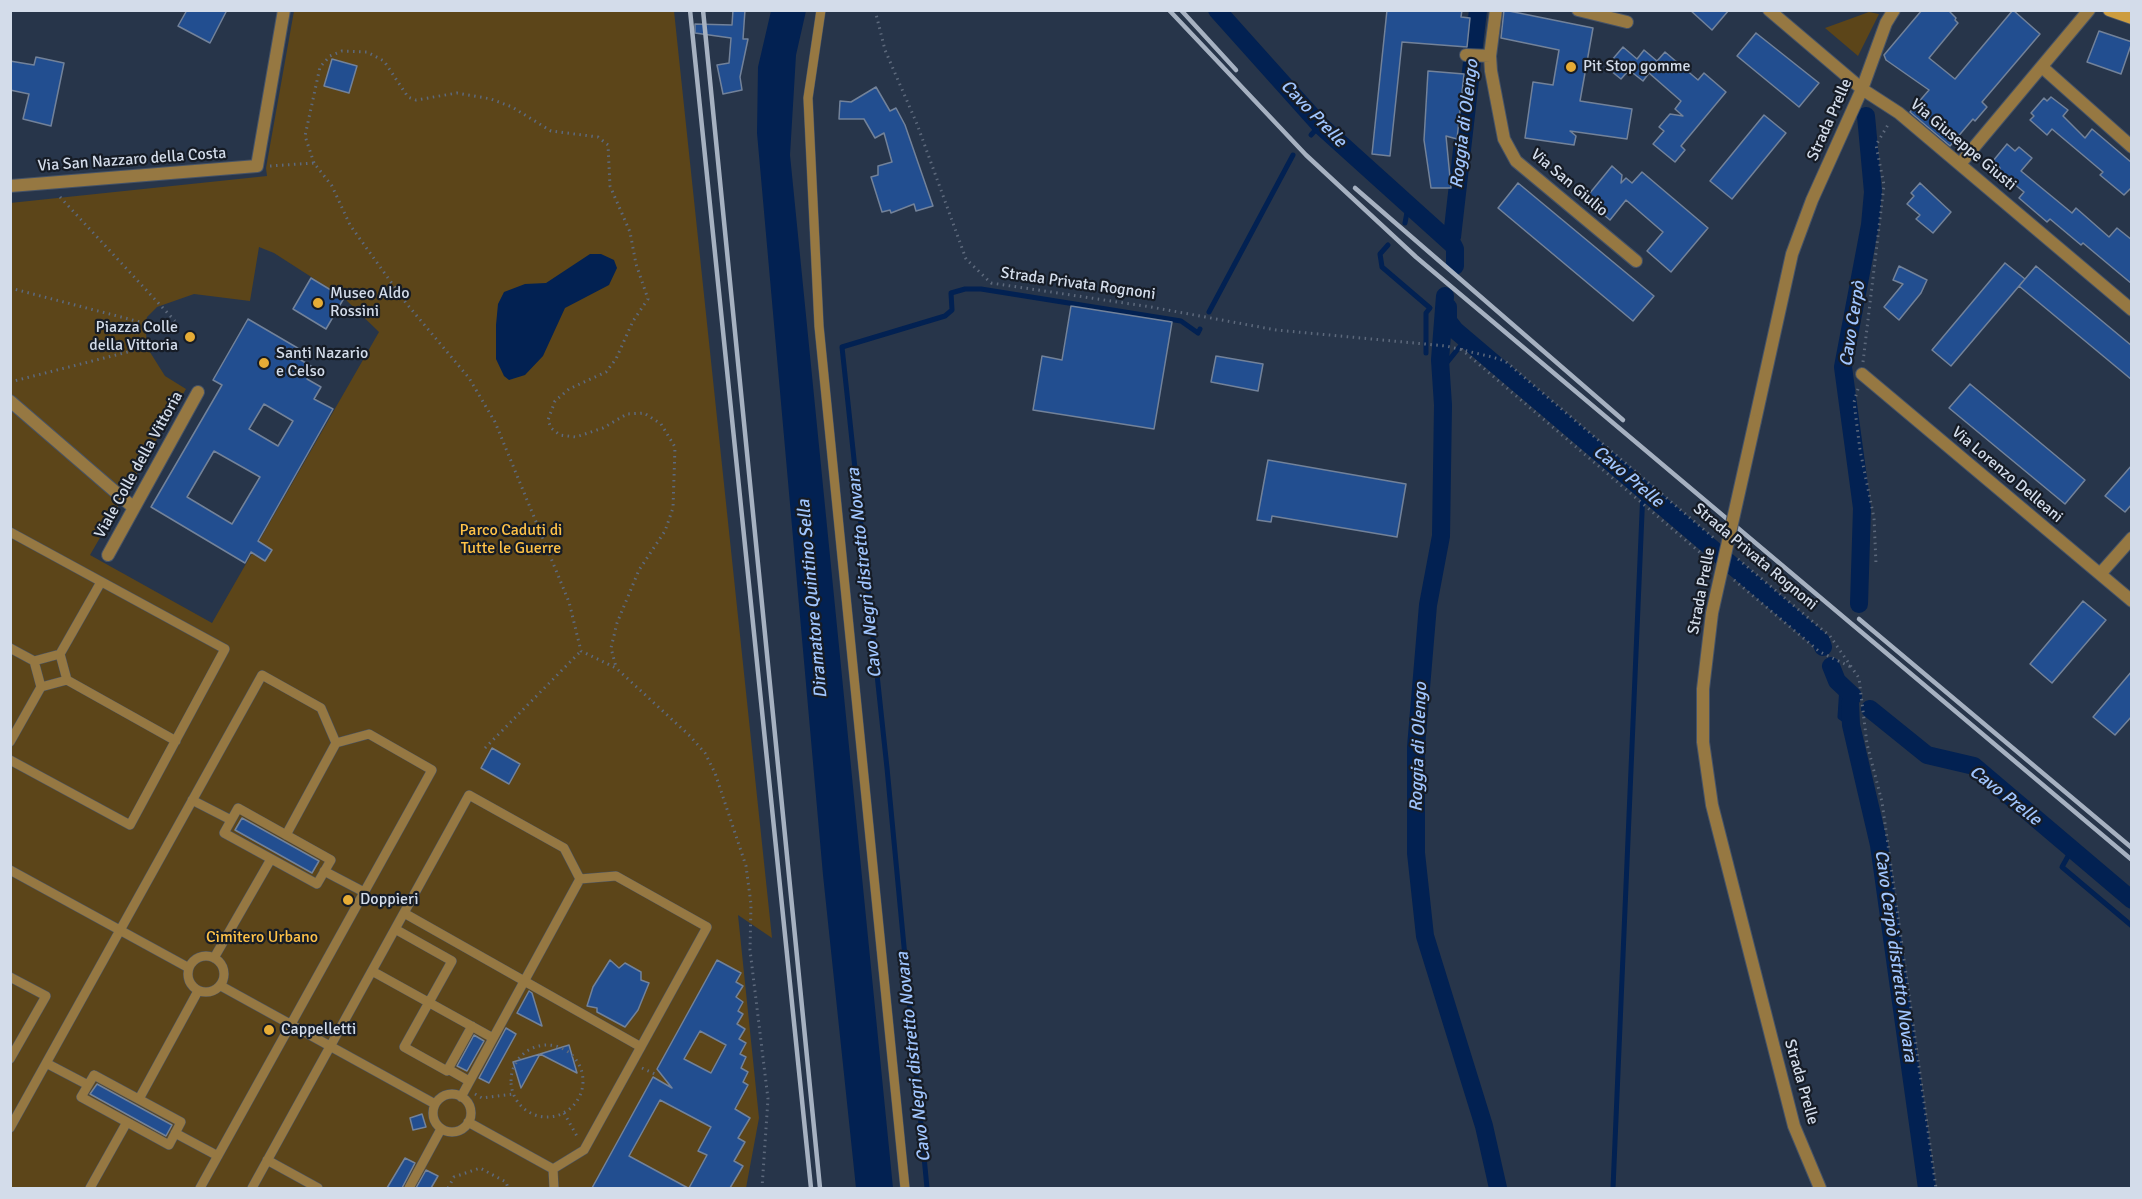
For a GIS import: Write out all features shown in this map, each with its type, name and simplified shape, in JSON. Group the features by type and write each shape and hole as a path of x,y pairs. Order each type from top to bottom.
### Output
{"street":[{"path":"257,166 284,10"},
{"name":"Via San Giulio","path":"1496,10 1478,55 1496,104 1504,139 1516,161 1636,261"},
{"path":"1578,10 1627,22"},
{"name":"Via Giuseppe Giusti","path":"1769,10 1862,89 1899,113 2132,310"},
{"name":"Strada Prelle","path":"1820,1188 1794,1126 1712,805 1702,742 1703,689 1712,613 1792,254 1812,200 1862,89 1886,23 1894,10"},
{"path":"1960,164 2089,10"},
{"path":"2109,10 2132,18"},
{"path":"2042,67 2132,147"},
{"name":"Via San Nazzaro della Costa","path":"10,186 257,166"},
{"name":"Via Lorenzo Delleani","path":"1862,374 2132,601"},
{"name":"Viale Colle della Vittoria","path":"108,555 198,392"},
{"path":"10,401 134,508"},
{"path":"2100,574 2132,538"}],"lane":[{"path":"821,10 807,98 819,326 905,1188"},
{"path":"10,532 225,649 130,825 10,760"},
{"path":"67,680 60,654 101,582"},
{"path":"10,648 34,661 60,654"},
{"path":"34,661 42,687"},
{"path":"10,1128 262,675 321,708 336,743"},
{"path":"10,742 42,687 67,680 176,741"},
{"path":"200,1188 432,770 369,734 336,743 286,835"},
{"path":"252,1188 469,795 564,848 580,879"},
{"path":"192,800 231,820"},
{"path":"238,808 331,860 317,884 224,833 231,820 238,808"},
{"path":"214,958 271,858"},
{"path":"10,870 189,968"},
{"path":"324,871 364,892"},
{"path":"553,1169 584,1150 707,927 616,876 580,879"},
{"path":"395,929 452,961 404,1047 448,1069 465,1089 469,1105 468,1122 459,1131 441,1129 434,1121 435,1104 443,1096 465,1089 580,879"},
{"path":"404,913 641,1047"},
{"path":"214,958 196,959 189,968 190,984 198,991 208,993 221,986"},
{"path":"214,958 224,970 221,986"},
{"path":"372,971 493,1038"},
{"path":"10,976 45,996 10,1059"},
{"path":"221,986 435,1104"},
{"path":"139,1099 198,991"},
{"path":"448,1069 472,1026"},
{"path":"46,1063 88,1085"},
{"path":"94,1075 182,1122 169,1145 81,1097 88,1085 94,1075"},
{"path":"90,1188 127,1122"},
{"path":"468,1122 553,1169"},
{"path":"409,1188 441,1129"},
{"path":"176,1133 218,1156"},
{"path":"267,1160 318,1188"},
{"path":"553,1169 554,1188"}],"path":[{"name":"Strada Privata Rognoni","path":"875,10 885,50 917,124 966,260 991,283 1128,303 1276,330 1449,346 1492,357 1505,362 1722,545"},
{"path":"581,651 569,602 495,422 469,378 406,303 350,225 332,186 314,163 305,136 320,67 330,56 342,51 367,52 384,61 408,97 416,100 457,93 491,99 512,107 532,122 551,131 598,137 608,145 610,186 630,232 636,264 648,299 633,321 616,359 606,372 569,389 555,401 548,420 551,428 560,435 576,437 603,428 627,414 644,413 661,424 675,447 673,508 665,531 639,570 617,623 611,648 616,668"},
{"path":"1875,564 1874,518 1860,450 1854,402 1862,374 1884,185 1876,145 1885,127 1899,113"},
{"path":"257,166 314,163"},
{"path":"48,183 175,321"},
{"path":"10,288 167,329"},
{"path":"10,382 166,342"},
{"name":"Strada Privata Rognoni","path":"1460,348 1711,561"},
{"name":"Strada Privata Rognoni","path":"1731,552 1830,636 1855,668 1859,678 1867,744 1882,802 1936,1188"},
{"name":"Strada Privata Rognoni","path":"1729,577 1820,652 1855,668"},
{"path":"581,651 616,668 705,753 716,773 746,866 751,904 749,925 768,1099 762,1188"},
{"path":"485,748 581,651"},
{"path":"540,1046 558,1046 576,1058 584,1078 580,1098 564,1113 544,1117 533,1115 524,1109 514,1094 511,1077 524,1054 540,1046"},
{"path":"465,1089 482,1098 514,1094"},
{"path":"564,1113 584,1150"},
{"path":"448,1188 454,1177 480,1168 506,1182 508,1188"}],"green space":[{"path":"294,11 674,11 772,938 738,915 759,1118 746,1188 11,1188 10,203 267,176 266,168","holes":["259,247 274,253 344,298 379,332 212,623 90,555 186,389 165,376 148,349 145,326 147,317 157,307 194,294 250,301"]},
{"path":"1869,12 1879,14 1858,56 1825,28"}],"water":[{"name":"Diramatore Quintino Sella","path":"771,11 806,11 796,55 790,155 893,1188 856,1188 823,875 757,133 758,67"},
{"path":"590,254 601,254 614,260 617,268 609,285 565,308 543,356 525,375 509,380 504,376 496,359 498,304 504,292 525,284 546,283"}],"building":[{"path":"187,10 227,10 210,43 178,26"},
{"path":"733,10 745,10 743,39 748,39 740,77 742,90 723,94 717,65 729,63 731,38 695,33 695,24 732,25"},
{"path":"1387,10 1462,10 1461,17 1470,18 1467,47 1402,42 1390,156 1372,154"},
{"path":"1504,10 1593,28 1580,101 1632,109 1627,139 1570,131 1576,136 1574,145 1525,138 1533,82 1553,85 1559,50 1501,38"},
{"path":"1690,10 1729,10 1712,30"},
{"path":"1922,10 1948,10 1956,18 1958,23 1929,58 1955,79 2013,10 2040,34 1982,102 1987,107 1975,121 1973,119 1950,146 1910,112 1929,90 1886,60 1884,55"},
{"path":"2099,31 2132,42 2121,74 2087,62"},
{"path":"1756,33 1819,83 1799,107 1737,56"},
{"path":"1623,47 1637,59 1644,50 1657,61 1665,52 1698,80 1704,73 1726,92 1681,146 1685,150 1675,162 1653,144 1664,131 1659,127 1670,114 1683,116 1675,109 1681,101 1649,73 1643,81 1629,70 1621,79 1606,67"},
{"path":"36,57 64,63 51,126 23,119 29,94 10,90 10,61 34,65"},
{"path":"332,59 357,66 349,93 324,86"},
{"path":"1428,71 1464,74 1457,139 1446,136 1451,188 1431,188 1424,140"},
{"path":"876,87 890,111 896,108 905,125 933,206 916,211 914,204 891,213 890,210 882,212 871,177 878,175 878,166 892,162 884,133 875,138 864,119 839,119 840,101 851,102"},
{"path":"2051,97 2068,110 2063,116 2085,138 2092,129 2132,163 2132,187 2124,195 2100,175 2103,172 2052,129 2047,135 2030,120 2034,116 2031,113 2044,98 2047,101"},
{"path":"1764,115 1786,133 1732,199 1710,181"},
{"path":"2007,144 2015,151 2019,147 2032,158 2021,171 2072,213 2076,208 2109,237 2117,228 2132,240 2132,284 2083,243 2081,245 2050,219 2047,222 2019,198 2024,192 1998,171 2000,168 1993,161"},
{"path":"1612,166 1622,175 1621,183 1626,178 1632,183 1642,172 1708,228 1671,272 1647,251 1663,232 1626,200 1610,220 1585,199"},
{"path":"1518,183 1654,296 1633,321 1498,208"},
{"path":"1920,183 1951,212 1933,233 1916,219 1920,215 1907,204 1914,196 1911,193"},
{"path":"2005,263 2025,279 1951,366 1932,350"},
{"path":"1899,266 1927,280 1921,293 1899,320 1884,307 1903,284 1893,280"},
{"path":"2036,266 2132,346 2132,380 2019,286"},
{"name":"Museo Aldo Rossini","path":"311,278 344,298 326,329 293,309"},
{"path":"1071,306 1172,322 1154,429 1033,410 1042,356 1062,360"},
{"path":"248,319 301,350 296,357 314,368 307,379 321,387 314,399 333,409 258,541 272,550 265,561 251,552 245,563 151,507 222,385 213,380","holes":["264,404 293,421 278,446 249,429","214,451 260,477 232,524 187,497"]},
{"path":"1216,356 1263,364 1258,391 1211,382"},
{"path":"1970,384 2085,480 2065,504 1949,408"},
{"path":"1268,460 1406,484 1397,537 1272,516 1271,522 1257,520"},
{"path":"2132,465 2132,504 2125,512 2105,496"},
{"path":"2083,601 2106,620 2052,683 2030,664"},
{"path":"2132,671 2132,716 2115,735 2093,717"},
{"path":"492,748 520,764 509,784 481,768"},
{"path":"242,818 319,861 312,873 235,830"},
{"path":"610,960 619,968 625,963 641,972 641,980 649,983 638,1010 625,1027 597,1012 597,1008 587,1006 593,987"},
{"path":"717,960 741,973 736,982 743,986 736,997 743,1002 738,1011 743,1014 737,1024 745,1029 739,1039 746,1043 740,1054 746,1057 741,1068 748,1072 743,1082 748,1085 735,1109 750,1118 738,1138 745,1142 734,1161 743,1166 730,1188 689,1188 707,1155 698,1151 711,1127 660,1100 629,1156 688,1188 592,1188 653,1077 672,1088 657,1069","holes":["700,1031 726,1045 711,1073 684,1059"]},
{"path":"529,991 532,993 542,1026 517,1013"},
{"path":"506,1028 516,1034 489,1083 479,1078"},
{"path":"474,1035 484,1041 467,1071 457,1066"},
{"path":"569,1045 577,1073 540,1054"},
{"path":"540,1054 521,1088 513,1062"},
{"path":"97,1084 172,1125 166,1136 90,1094"},
{"path":"422,1114 426,1127 413,1130 410,1118"},
{"path":"405,1158 415,1163 402,1188 387,1188"},
{"path":"426,1170 438,1176 431,1188 416,1188"}],"waterway":[{"name":"Cavo Prelle","path":"1217,10 1320,125 1453,245 1455,266"},
{"name":"Roggia di Olengo","path":"1452,237 1478,10"},
{"name":"Cavo Cerpò","path":"1859,604 1862,508 1843,367 1870,225 1873,192 1866,116"},
{"name":"Cavo Negri distretto Novara","path":"1311,135 1320,125"},
{"name":"Cavo Negri distretto Novara","path":"1209,312 1293,155"},
{"path":"1405,223 1408,207"},
{"path":"1388,245 1380,254 1382,267 1430,308 1426,313 1426,353"},
{"name":"Cavo Negri distretto Novara","path":"927,1188 887,768 842,347 945,316 952,310 951,293 965,289 981,289 1181,321 1198,333 1200,329"},
{"name":"Roggia di Olengo","path":"1445,296 1440,360 1443,405 1441,536 1428,605 1416,747 1416,853 1425,936 1484,1126 1498,1188"},
{"name":"Cavo Prelle","path":"1448,307 1448,321 1455,330 1821,641 1823,647"},
{"path":"1441,370 1466,339"},
{"path":"1613,1188 1643,490"},
{"name":"Cavo Prelle","path":"1831,666 1837,681 1853,696"},
{"path":"1842,686 1840,717 1851,725"},
{"name":"Cavo Cerpò distretto Novara","path":"1850,704 1851,725 1879,845 1927,1188"},
{"name":"Cavo Prelle","path":"1870,709 1927,755 1974,766 2132,900"},
{"path":"2072,849 2062,867 2132,926"}],"railway":[{"path":"690,10 811,1188"},
{"path":"703,10 820,1188"},
{"path":"1169,10 1306,155 1416,257 2132,860"},
{"path":"1181,10 1236,70"},
{"path":"1355,188 1623,420"},
{"path":"1859,619 2132,848"}],"place":[{"name":"Pit Stop gomme","path":"1571,67"},
{"name":"Museo Aldo Rossini","path":"318,303"},
{"name":"Piazza Colle della Vittoria","path":"190,337"},
{"name":"Santi Nazario e Celso","path":"264,363"},
{"name":"Doppieri","path":"348,900"},
{"name":"Cappelletti","path":"269,1030"}],"park label":[{"name":"Parco Caduti di Tutte le Guerre","path":"511,540"},
{"name":"Cimitero Urbano","path":"262,938"}]}
